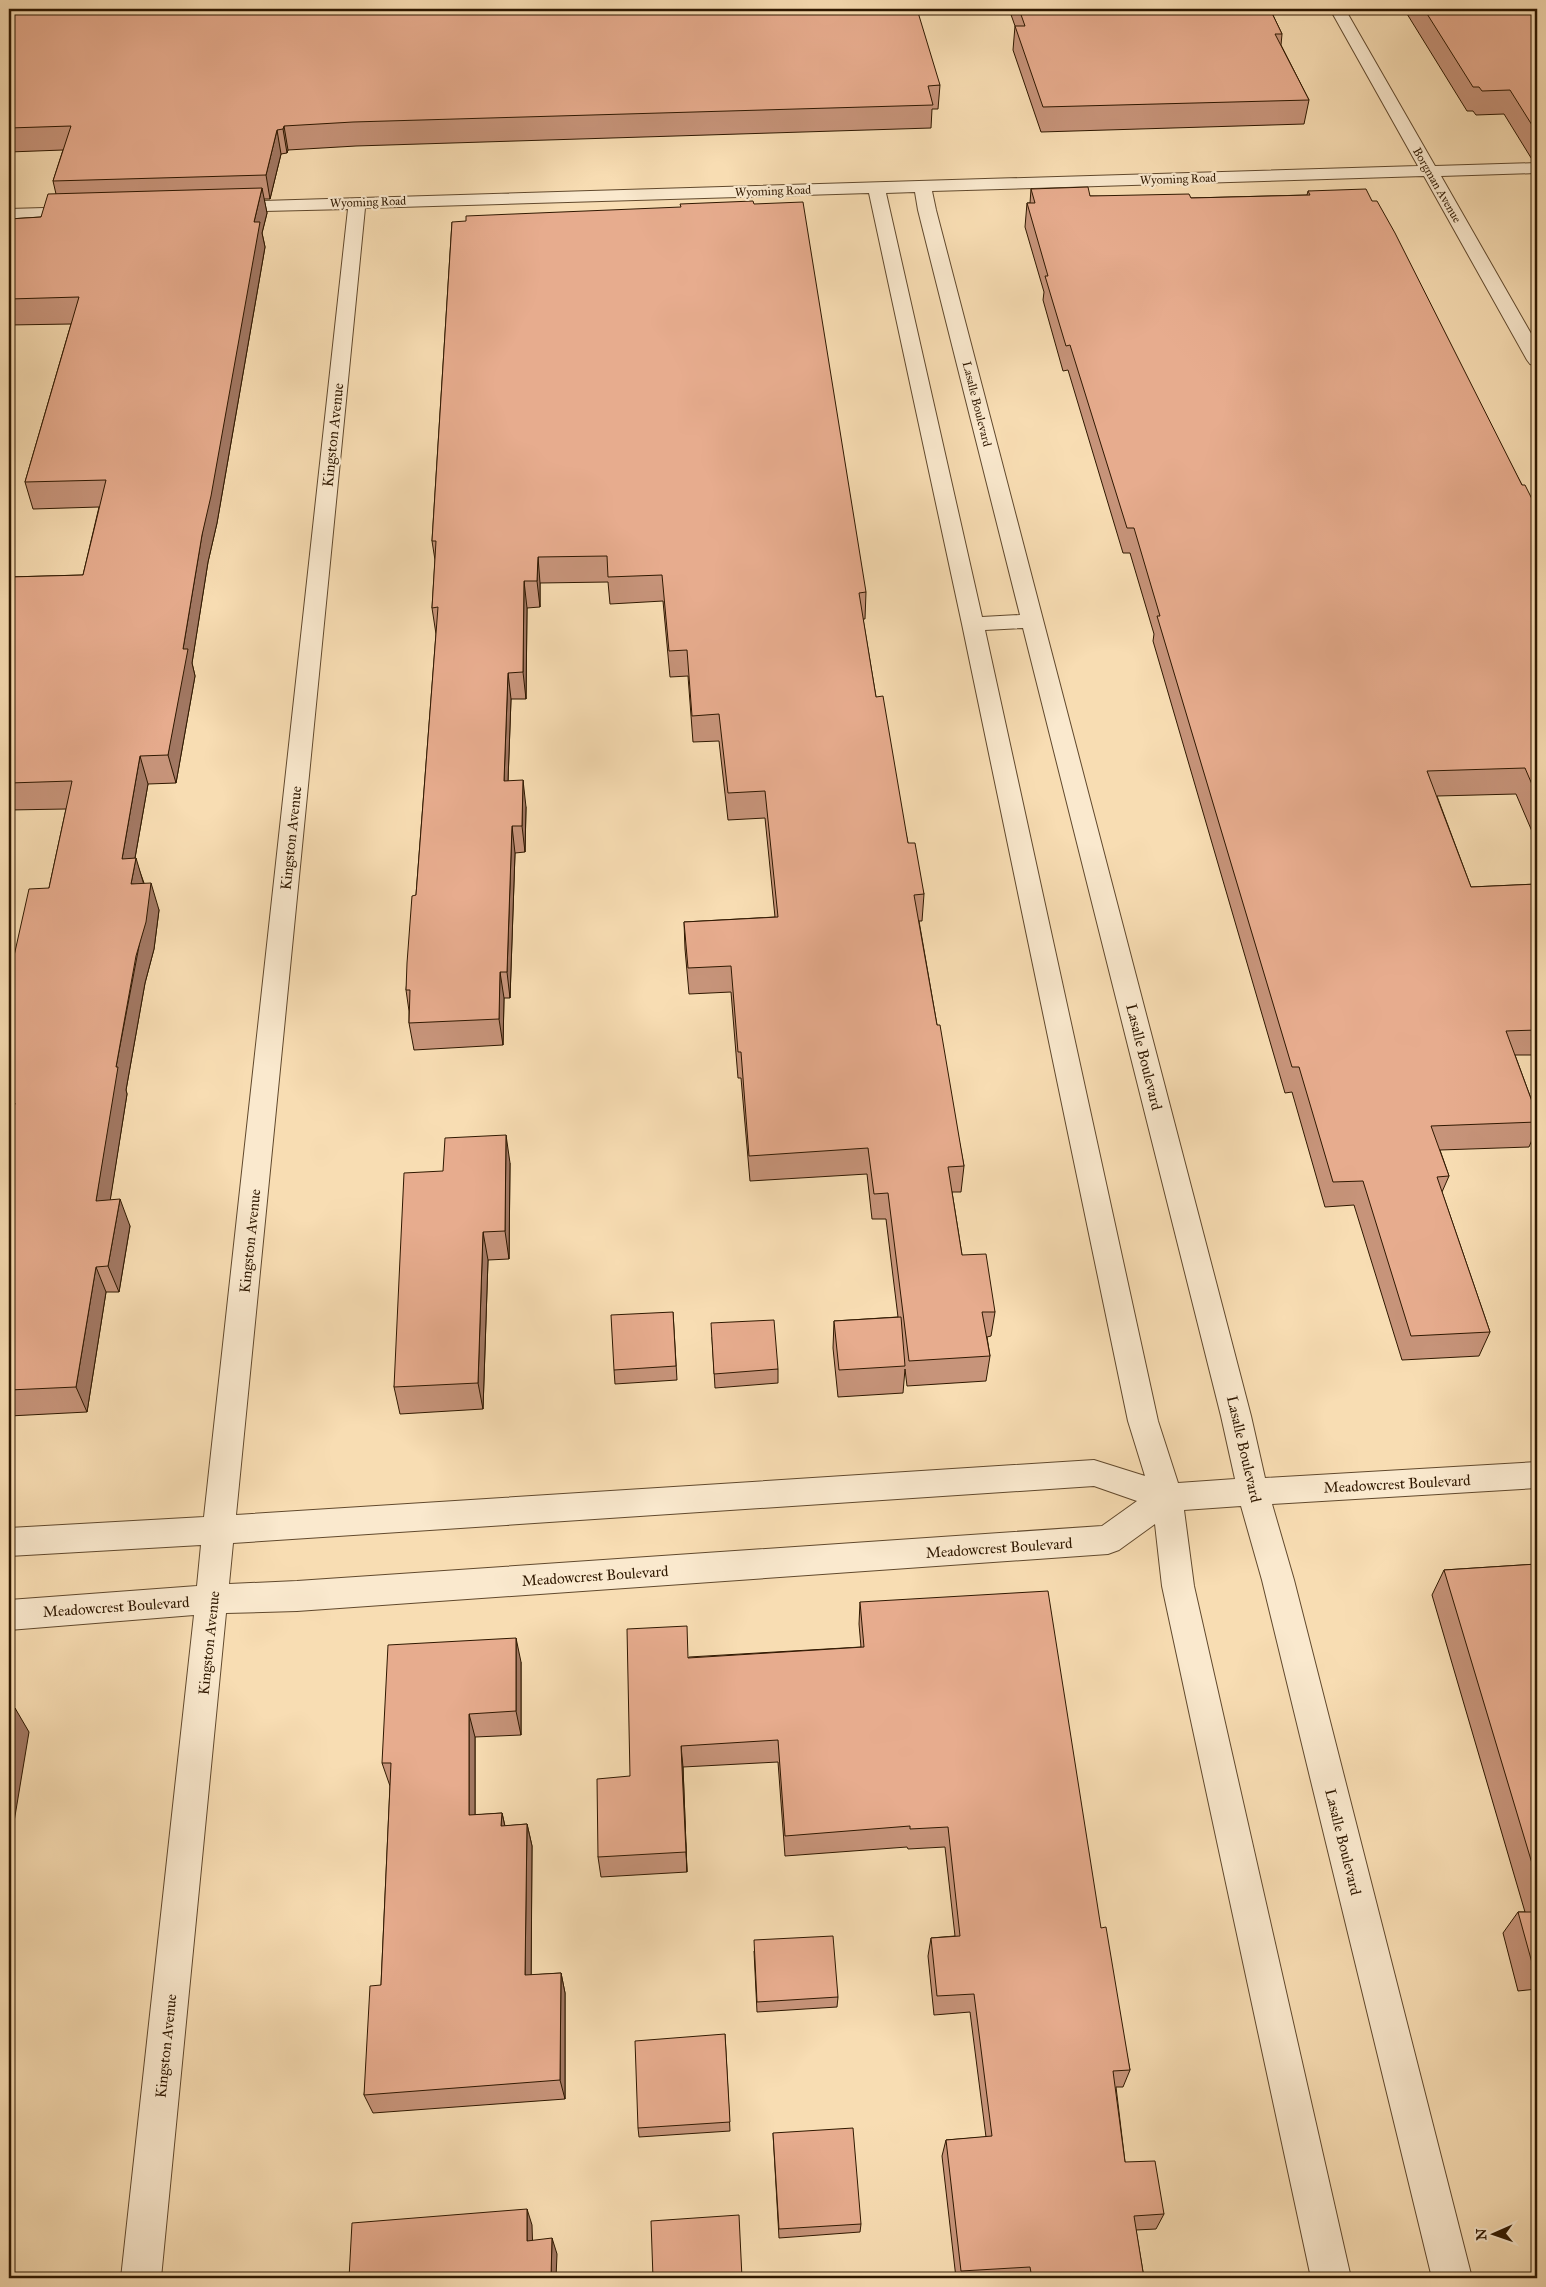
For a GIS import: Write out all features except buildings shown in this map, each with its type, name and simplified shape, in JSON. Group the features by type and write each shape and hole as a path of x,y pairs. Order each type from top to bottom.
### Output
{"street":[{"name":"Borgman Avenue","path":"1337,9 1537,360"},
{"name":"Wyoming Road","path":"208,208 1537,168"},
{"name":"Lasalle Boulevard","path":"923,186 1032,621 1236,1416 1253,1492 1278,1580 1452,2278"},
{"path":"876,188 973,624 1143,1421 1167,1497 1178,1586 1331,2278"},
{"name":"Kingston Avenue","path":"141,2278 357,203"},
{"path":"9,214 98,211"},
{"path":"973,624 1032,621"},
{"name":"Meadowcrest Boulevard","path":"9,1542 1094,1472 1167,1497 1537,1475"},
{"name":"Meadowcrest Boulevard","path":"9,1615 213,1599 307,1596 1108,1540 1167,1497"}]}
